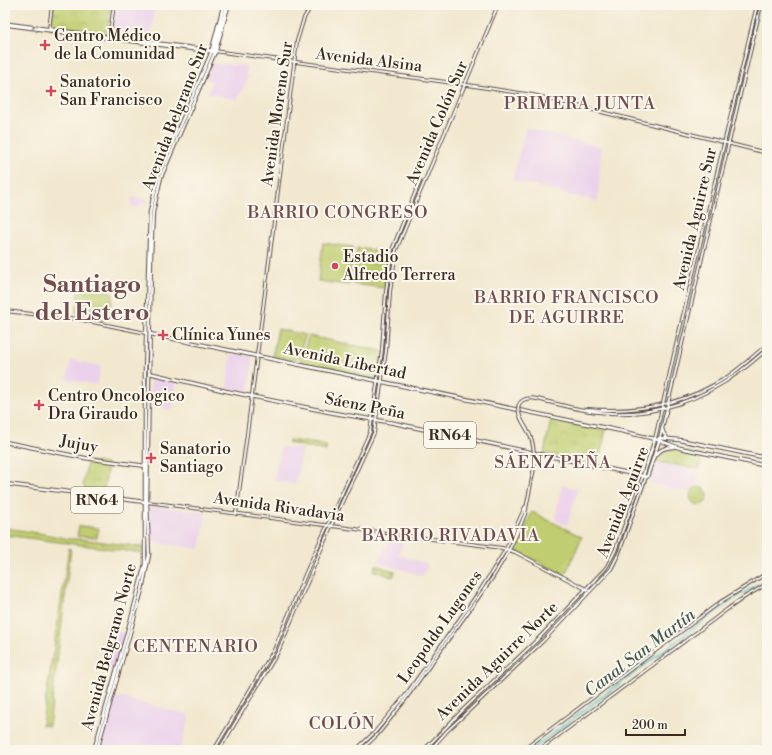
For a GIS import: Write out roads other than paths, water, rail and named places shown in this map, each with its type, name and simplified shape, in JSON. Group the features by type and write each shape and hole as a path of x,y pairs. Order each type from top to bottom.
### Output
{"highway":[{"name":"Avenida Belgrano Sur","path":"213,51 224,5"},
{"name":"Avenida Belgrano Sur","path":"213,51 228,5"},
{"name":"Avenida Alsina","path":"5,24 213,51"}],"main road":[{"path":"49,30 52,5"},
{"path":"109,38 114,5"},
{"name":"Avenida Moreno Sur","path":"236,514 294,63 299,32 304,18 312,5"},
{"name":"Avenida Colón Sur","path":"219,750 278,652 331,526 374,433 387,345 390,292 396,250 498,5"},
{"name":"Avenida Aguirre Sur","path":"668,405 757,5"},
{"name":"Avenida Aguirre Sur","path":"656,439 663,404 761,5"},
{"name":"Avenida Alsina","path":"213,51 294,63 465,84 533,95 767,153"},
{"name":"Avenida Belgrano Sur","path":"146,502 149,373 148,334 150,212 158,176 213,51"},
{"name":"Avenida Colón Sur","path":"214,750 274,650 326,526 370,432 382,350 386,291 392,250 420,181"},
{"name":"Avenida Libertad","path":"5,311 78,319 378,380 656,439 672,439 767,458"},
{"name":"Avenida Belgrano Sur","path":"147,466 145,372 148,334"},
{"name":"Leopoldo Lugones","path":"361,750 378,734 412,692 484,590 509,550 518,531 525,514 535,463 531,439 518,409 519,404 524,399 532,398 611,413 634,413 662,409 718,383 736,371 767,345"},
{"name":"Leopoldo Lugones","path":"573,407 623,410 663,404 668,405 688,400 718,386 741,371 767,349"},
{"name":"Sáenz Peña","path":"145,372 252,396 645,476"},
{"path":"660,439 668,405"},
{"path":"662,429 665,436 672,439"},
{"name":"Avenida Aguirre","path":"588,590 614,565 645,476 656,439"},
{"name":"Avenida Libertad","path":"660,439 680,448 767,466"},
{"name":"Avenida Aguirre","path":"588,590 608,566 660,439"},
{"name":"Jujuy","path":"5,442 85,458 147,466"},
{"path":"690,450 689,446 692,443"},
{"path":"652,460 656,454 662,450 670,447 680,448"},
{"name":"Avenida Rivadavia","path":"5,484 78,493 89,499 97,500 106,497 506,549 588,590"},
{"name":"Avenida Belgrano Norte","path":"94,750 145,564 146,502"},
{"name":"Avenida Belgrano Norte","path":"97,750 148,565 149,547 146,502"},
{"name":"Leopoldo Lugones","path":"356,750 375,732 405,696 487,580 506,549 526,506"},
{"path":"523,750 719,603 767,573"},
{"path":"538,750 729,608 767,584"},
{"name":"Avenida Aguirre Norte","path":"424,750 465,708 588,590"},
{"name":"Avenida Aguirre Norte","path":"430,750 447,731 543,641 588,590"}],"waterway":[{"path":"666,402 759,5"},
{"path":"662,425 664,411"},
{"path":"646,471 656,446"},
{"path":"427,750 444,731 545,636 609,568 622,540 644,480"},
{"name":"Canal San Martín","path":"531,750 730,601 767,579"}],"place":[{"name":"Centro Médico de la Comunidad","path":"45,45"},
{"name":"Sanatorio San Francisco","path":"51,91"},
{"name":"Estadio Alfredo Terrera","path":"335,266"},
{"name":"Clínica Yunes","path":"163,335"},
{"name":"Centro Oncologico Dra Giraudo","path":"39,405"},
{"name":"Sanatorio Santiago","path":"151,458"}],"district":[{"name":"PRIMERA JUNTA","path":"580,104"},
{"name":"BARRIO CONGRESO","path":"338,213"},
{"name":"Santiago del Estero","path":"92,299"},
{"name":"BARRIO FRANCISCO DE AGUIRRE","path":"567,308"},
{"name":"SÁENZ PEÑA","path":"553,463"},
{"name":"BARRIO RIVADAVIA","path":"451,536"},
{"name":"CENTENARIO","path":"196,647"},
{"name":"COLÓN","path":"342,724"}]}
